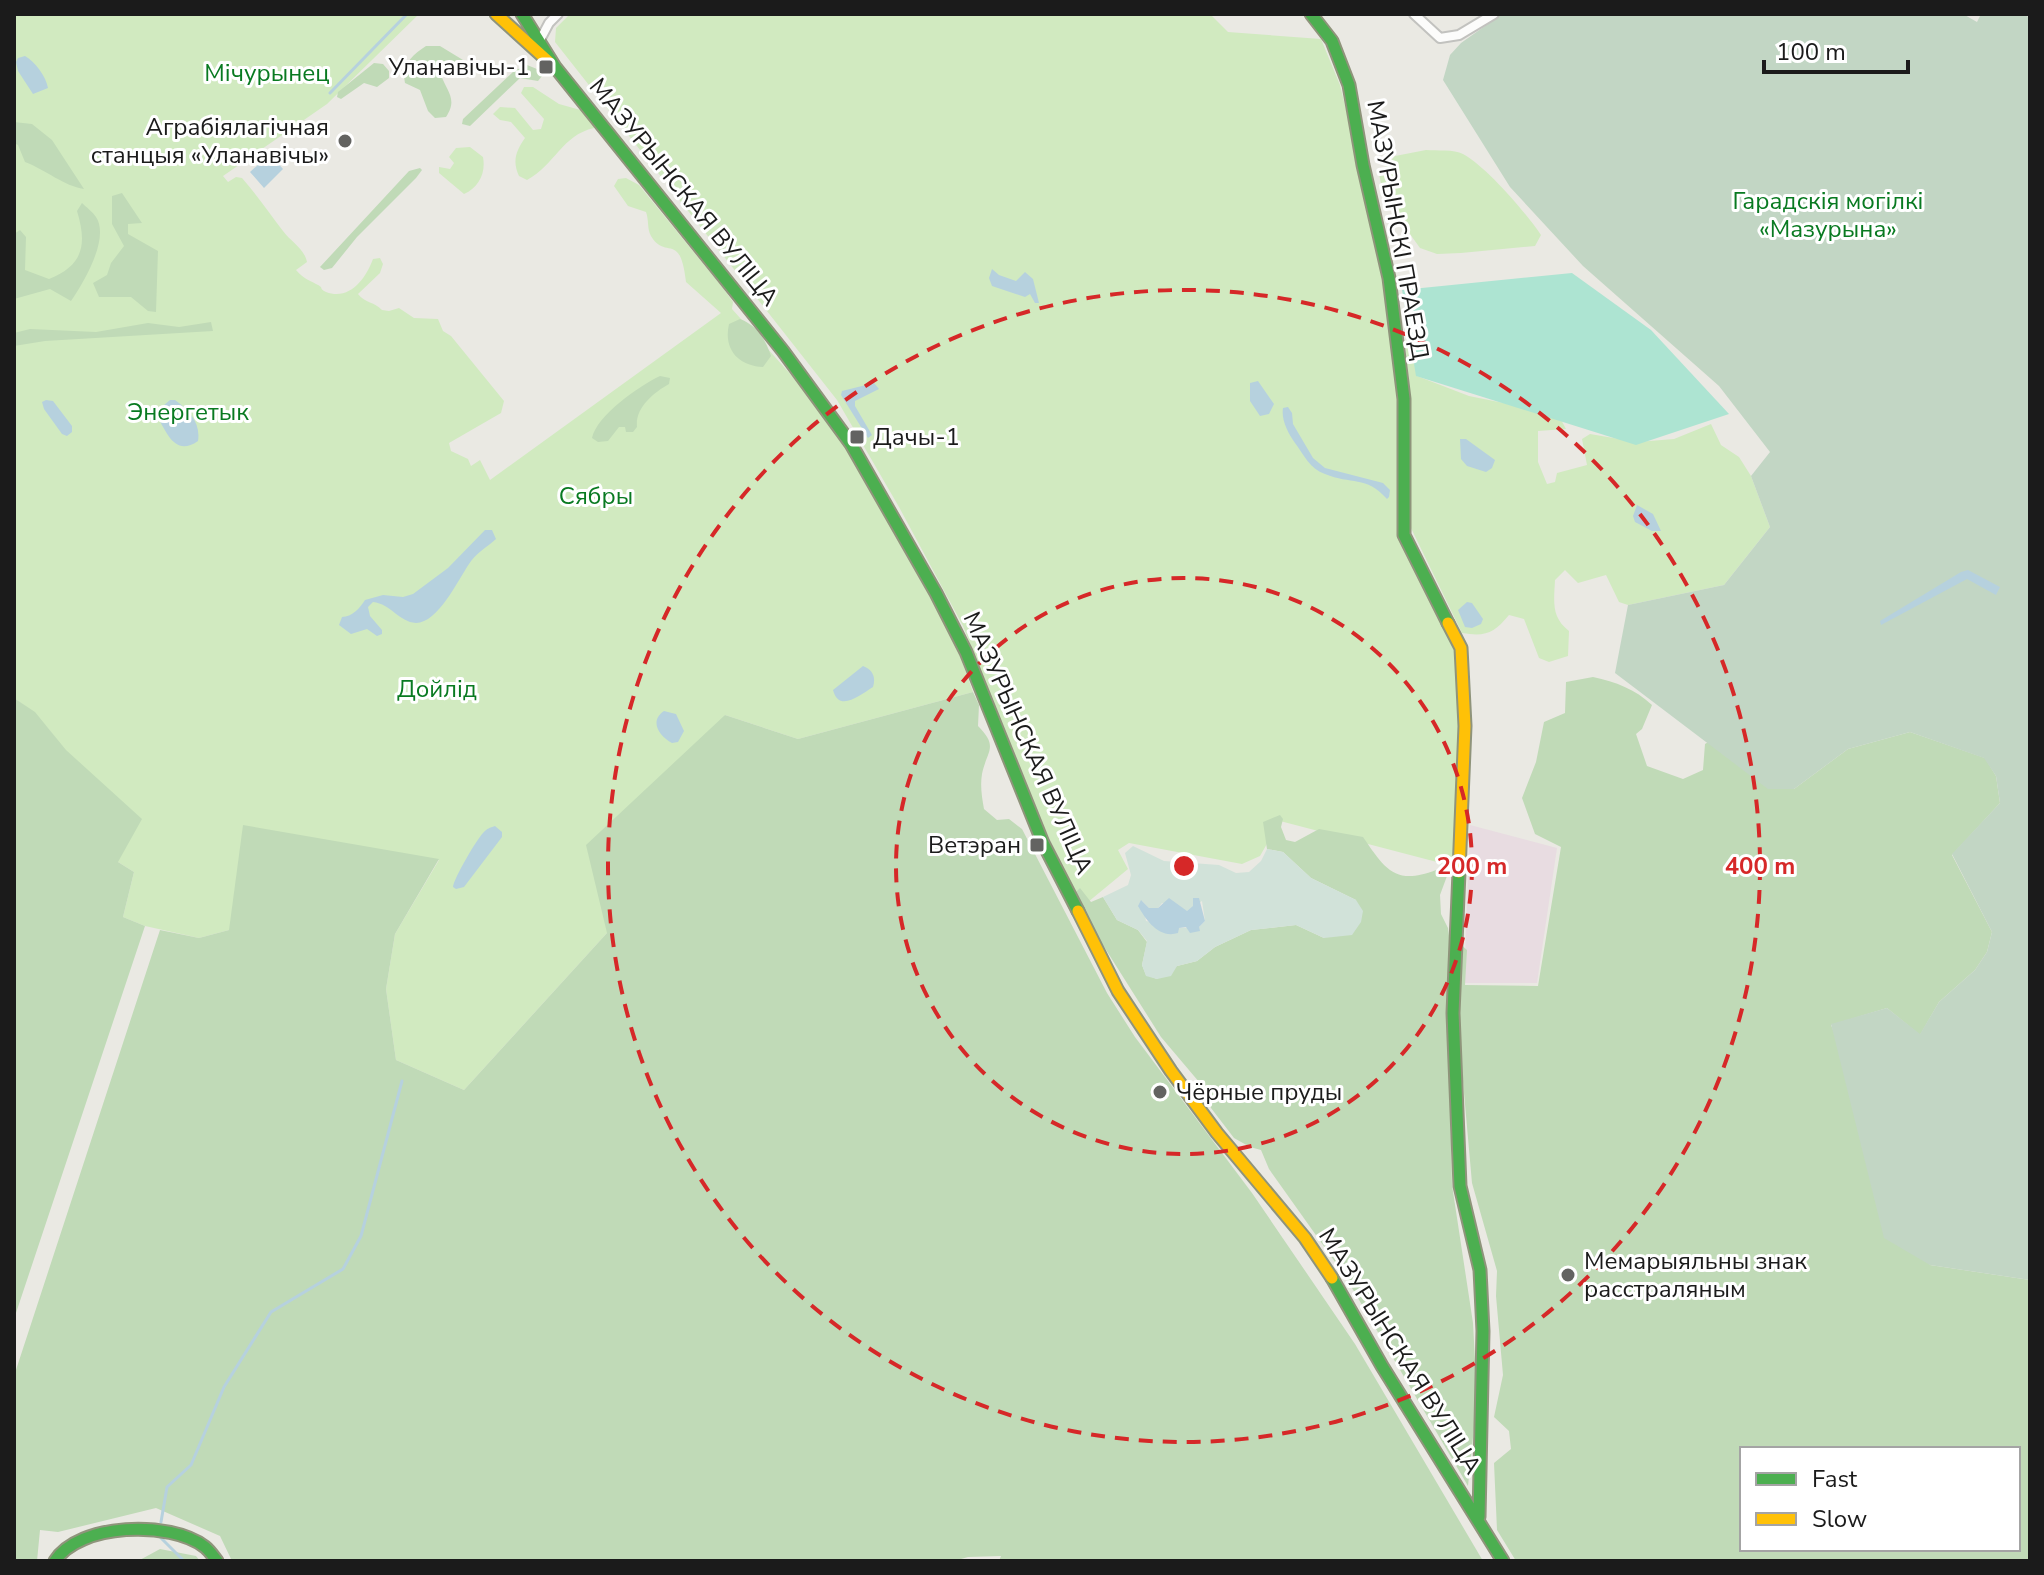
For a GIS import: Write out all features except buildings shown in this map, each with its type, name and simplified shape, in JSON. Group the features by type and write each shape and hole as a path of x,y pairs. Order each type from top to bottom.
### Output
{"street":[{"path":"496,14 535,42"},
{"path":"522,14 535,42"},
{"path":"535,42 558,14"},
{"name":"МАЗУРЫНСКІ ПРАЕЗД","path":"1311,14 1332,41 1349,85 1363,165 1389,278 1404,399 1404,535 1461,648 1465,726 1453,1013 1460,1186 1480,1270 1483,1331 1479,1519"},
{"path":"1414,14 1440,38 1459,35 1494,14"},
{"name":"МАЗУРЫНСКАЯ ВУЛІЦА","path":"535,42 783,351 851,444 966,652 1043,843 1118,991 1142,1030 1208,1120 1305,1238 1341,1291 1382,1366 1503,1561"},
{"path":"55,1561 58,1553 80,1538 124,1530 158,1531 202,1545 217,1561"}],"shaded area":[{"path":"1470,825 1557,848 1537,983 1464,983"},
{"path":"1133,846 1164,861 1219,865 1236,873 1249,872 1261,861 1267,849 1283,852 1311,878 1356,900 1363,911 1361,922 1352,935 1324,938 1296,925 1251,930 1215,947 1197,961 1177,966 1171,976 1157,979 1146,976 1142,965 1147,941 1138,930 1117,920 1103,897 1128,885 1131,875 1125,853","holes":["1142,901 1149,908 1158,908 1162,903 1187,911 1202,901 1205,921 1199,927 1179,928 1146,921"]}],"green space":[{"path":"14,14 419,14 327,104 223,176 228,182 236,177 242,178 300,249 307,262 296,270 326,292 342,293 356,286 373,259 380,258 383,264 380,273 358,294 382,310 399,308 414,318 438,319 443,331 451,336 504,401 501,413 449,443 451,451 468,459 471,466 480,460 490,480 721,313 686,282 676,251 657,243 651,236 646,212 628,206 614,186 618,179 626,178 639,185 723,288 733,302 732,309 819,406 857,465 930,595 959,653 973,692 798,739 725,715 607,933 464,1090 396,1060 386,989 395,934 439,860 199,938 145,926 123,917 134,872 118,862 65,751 34,713 14,698"},
{"path":"570,14 1210,14 1228,32 1321,39 1340,85 1377,237 1395,338 1407,552 1420,582 1459,648 1463,727 1456,867 1280,821 1260,856 1242,864 1129,843 1118,850 1128,869 1082,907 1038,815 963,626 899,507 837,400 555,42 556,28"},
{"name":"Гарадскія могілкі «Мазурына»","path":"1502,14 1963,14 1977,22 1981,14 2021,14 2029,17 2030,1280 1930,1265 1884,1238 1831,1024 1887,1008 1920,1034 1939,1002 1975,970 1987,952 1992,932 1952,854 2000,803 1996,776 1984,758 1910,732 1848,749 1794,789 1768,789 1615,673 1628,605 1724,585 1770,527 1751,476 1770,452 1719,386 1583,266 1510,187 1443,80 1450,55 1461,43"},
{"path":"426,46 440,46 463,60 461,68 441,75 451,100 446,117 435,118 428,111 420,90 405,83 409,61"},
{"path":"374,63 383,64 389,71 389,78 377,87 364,83 341,99 337,97 338,92"},
{"path":"527,65 537,69 542,76 538,81 520,78 470,126 462,124 463,119 514,71"},
{"path":"524,87 533,87 559,104 584,111 594,121 594,128 574,137 545,167 527,180 519,176 515,161 525,138 511,122 500,120 493,114 500,107 515,108 533,130 541,129 544,119 521,93"},
{"path":"14,122 32,124 52,140 84,189 69,185 25,162 18,145 14,143"},
{"path":"470,147 483,157 483,169 477,183 464,194 439,173 439,167 450,169 454,163 449,157 456,148"},
{"path":"1426,150 1459,152 1473,160 1516,203 1541,235 1535,246 1437,254 1420,248 1384,198 1379,174 1395,156"},
{"path":"422,170 416,178 357,237 332,268 324,270 320,267 409,171"},
{"path":"122,193 142,223 128,224 128,234 158,251 156,312 148,311 131,297 99,297 93,283 107,275 111,263 124,246 112,224 112,196"},
{"path":"82,203 96,217 100,236 94,260 71,301 50,289 14,299 14,234 20,230 26,237 25,270 49,279 70,267 80,252 82,234 77,211"},
{"path":"1572,273 1651,330 1729,414 1636,445 1416,376 1402,290"},
{"path":"740,319 756,329 766,344 771,356 763,367 747,364 731,349 728,342 729,324"},
{"path":"211,322 213,331 45,341 14,346 14,333 30,329 96,332 148,323 179,327"},
{"path":"1410,336 1417,376 1469,396 1558,414 1566,429 1538,431 1538,462 1547,484 1555,482 1557,473 1587,465 1582,439 1590,434 1637,442 1674,439 1711,424 1721,445 1739,457 1751,476 1770,527 1724,585 1628,605 1619,602 1606,575 1578,583 1565,570 1555,580 1554,602 1556,615 1569,631 1568,656 1549,662 1539,658 1524,619 1509,615 1489,632 1462,633 1409,524 1410,393 1405,342"},
{"path":"660,376 670,378 669,384 646,402 633,432 619,427 608,441 598,442 592,438 595,429 610,411"},
{"path":"1593,677 1625,687 1652,705 1642,729 1636,734 1647,766 1683,779 1703,770 1705,744 1716,737 1794,789 1848,749 1910,732 1985,758 1996,776 2000,803 1952,855 1992,932 1987,952 1975,970 1939,1002 1920,1035 1887,1008 1831,1025 1930,1265 2030,1280 2030,1561 1516,1561 1497,1530 1494,1463 1511,1449 1509,1431 1494,1417 1503,1375 1496,1296 1497,1271 1472,1183 1457,1014 1459,943 1467,950 1465,985 1538,986 1561,847 1535,834 1522,798 1536,762 1544,722 1565,713 1566,682"},
{"path":"973,692 979,705 978,726 990,744 981,778 984,809 997,820 1009,819 1022,829 1107,993 1135,1037 1252,1193 1355,1344 1483,1561 999,1561 1001,1556 968,1557 954,1561 232,1561 220,1536 156,1508 58,1532 40,1530 37,1561 14,1561 14,1376 160,930 199,938 229,930 243,825 439,859 395,934 386,989 396,1060 464,1090 607,933 586,845 725,715 798,739"},
{"path":"14,698 35,712 66,750 142,819 118,862 134,872 123,917 145,926 14,1319"},
{"path":"1280,815 1286,840 1295,842 1319,829 1363,837 1392,872 1410,876 1436,870 1447,876 1440,895 1441,914 1448,928 1452,959 1448,1014 1452,1185 1473,1323 1477,1398 1468,1486 1345,1276 1269,1169 1261,1150 1234,1138 1211,1108 1205,1089 1161,1037 1079,907 1075,893 1080,888 1091,902 1103,897 1117,920 1138,930 1147,942 1142,965 1146,975 1157,979 1177,966 1197,961 1215,947 1251,930 1296,925 1324,938 1356,900 1311,878 1283,852 1267,849 1263,822"},
{"path":"160,1549 196,1556 200,1561 138,1561"}],"water":[{"path":"25,56 40,70 48,88 33,94 18,71 16,62"},
{"path":"270,154 283,169 264,188 250,172"},
{"path":"992,269 1016,281 1025,272 1033,279 1039,303 1035,303 1030,294 1025,297 992,286 989,278"},
{"path":"1258,381 1274,404 1269,414 1260,416 1250,401 1250,383"},
{"path":"874,383 879,389 855,401 872,435 868,438 841,395 842,391"},
{"path":"170,400 175,400 193,418 198,428 198,441 183,446 168,436 157,411"},
{"path":"53,401 72,426 72,432 67,436 62,434 44,409 42,402"},
{"path":"1288,407 1293,424 1313,458 1325,468 1383,483 1390,490 1389,497 1387,499 1365,483 1334,477 1315,469 1304,457 1286,426 1283,408"},
{"path":"1460,439 1466,439 1495,460 1492,468 1486,472 1467,466 1461,459"},
{"path":"1637,505 1653,514 1661,531 1652,531 1635,522 1633,516"},
{"path":"485,530 492,530 496,539 472,560 447,600 432,616 424,621 410,622 373,602 368,607 370,616 382,634 377,636 367,629 351,634 339,625 342,617 355,612 365,600 383,595 403,597 413,594 448,568"},
{"path":"1968,570 2000,587 1996,595 1967,579 1881,625 1880,621"},
{"path":"1467,602 1472,603 1483,619 1481,624 1472,628 1465,627 1458,610"},
{"path":"863,666 873,674 873,687 850,700 836,697 833,690"},
{"path":"664,711 676,714 684,731 678,742 667,740 658,728 657,719"},
{"path":"495,826 502,832 502,837 464,887 456,889 454,882 471,850 483,833"},
{"path":"1169,898 1187,911 1193,906 1193,898 1199,898 1205,921 1199,927 1200,931 1190,933 1186,927 1179,928 1178,933 1159,931 1138,906 1141,900 1149,908 1158,908"}],"waterway":[{"path":"330,93 407,14"},
{"path":"161,1522 167,1487 191,1465 224,1387 271,1312 343,1269 361,1236 402,1081"},
{"path":"161,1538 184,1561"}],"traffic: fast":[{"path":"522,14 555,67 783,351 851,444 966,652 1043,843 1078,911"},
{"path":"1311,14 1332,41 1349,85 1363,165 1389,278 1404,399 1404,535 1448,623"},
{"path":"1459,872 1453,1013 1460,1186 1480,1270 1483,1331 1479,1517"},
{"path":"1332,1278 1382,1366 1503,1561"},
{"path":"55,1561 67,1548 84,1539 126,1530 170,1532 189,1538 205,1547 217,1561"}],"traffic: slow":[{"path":"496,14 549,62"},
{"path":"1448,623 1461,648 1465,726 1459,872"},
{"path":"1078,911 1118,991 1171,1071 1217,1133 1305,1238 1332,1278"}],"place":[{"name":"Уланавічы-1","path":"546,67"},
{"name":"Аграбіялагічная станцыя «Уланавічы»","path":"345,141"},
{"name":"Дачы-1","path":"857,437"},
{"name":"Ветэран","path":"1037,845"},
{"name":"Чёрные пруды","path":"1160,1092"},
{"name":"Мемарыяльны знак расстраляным","path":"1568,1275"}],"park label":[{"name":"Мічурынец","path":"267,73"},
{"name":"Энергетык","path":"188,412"},
{"name":"Сябры","path":"596,496"},
{"name":"Дойлід","path":"437,689"}]}
